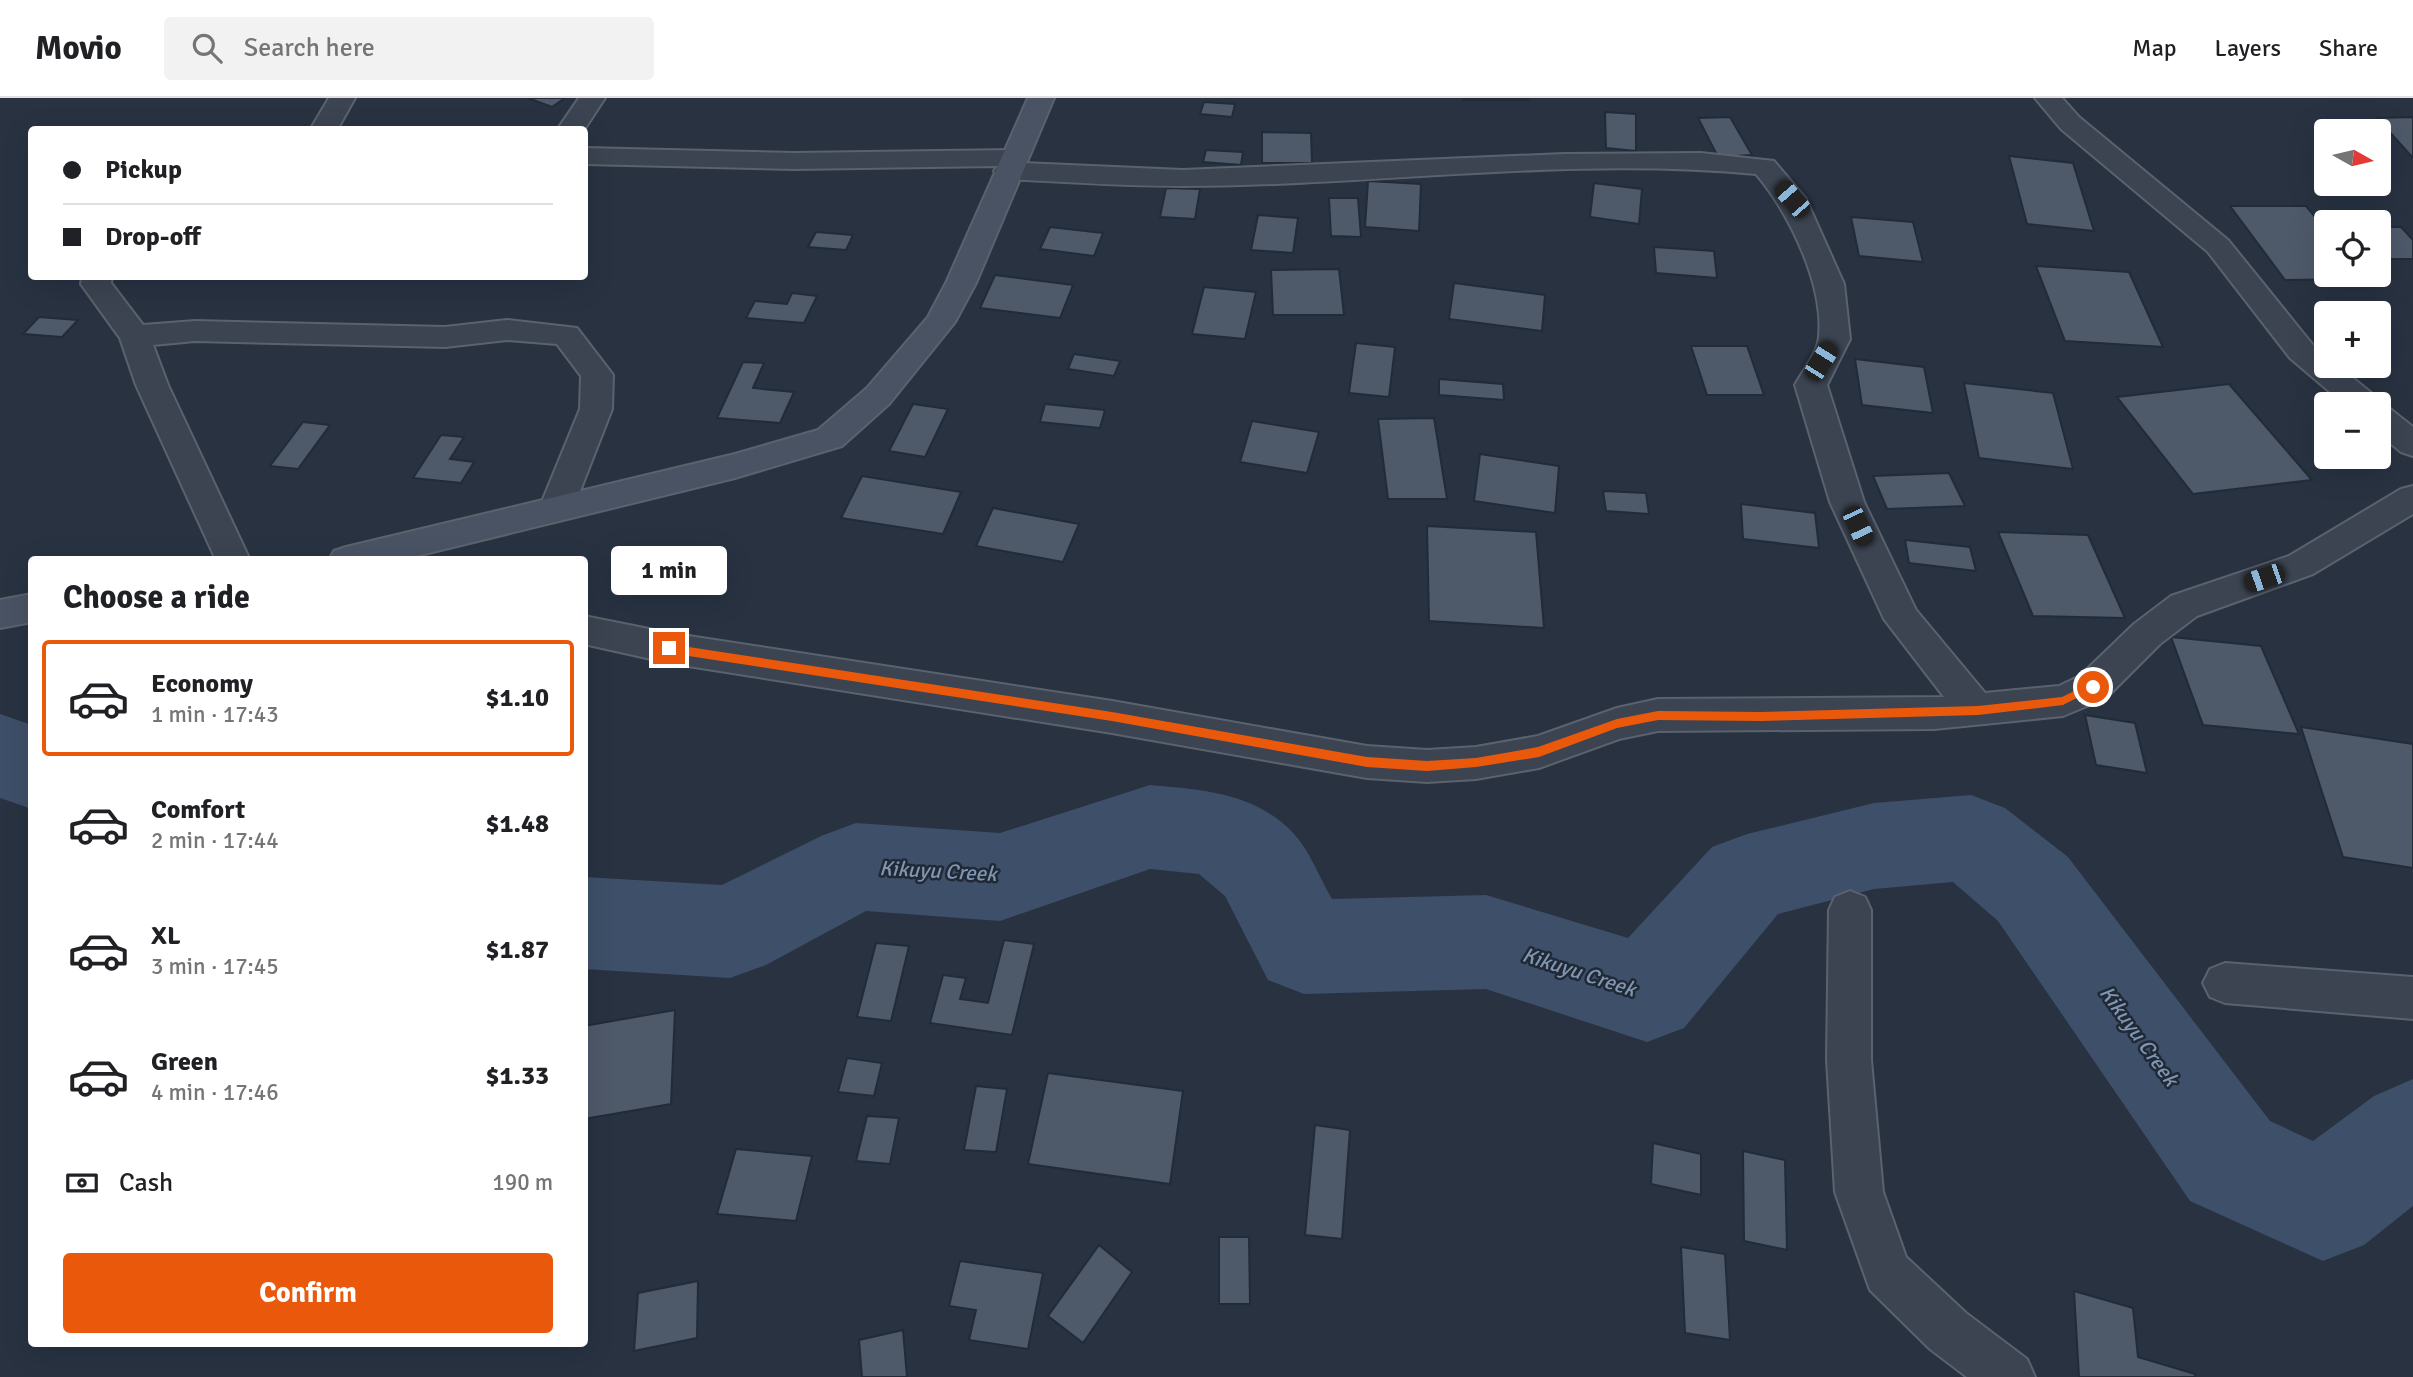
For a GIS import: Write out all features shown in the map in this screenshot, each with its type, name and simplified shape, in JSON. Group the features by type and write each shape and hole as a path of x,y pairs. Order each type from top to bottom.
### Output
{"street":[{"path":"325,126 342,98"},
{"path":"573,126 592,98"},
{"path":"372,556 736,466 830,438 878,397 940,322 961,283 1041,98"},
{"path":"2048,98 2070,123 2218,246 2301,351 2350,392"},
{"path":"588,156 1010,165 1183,178 1564,162 1702,161 1764,167 1792,199 1829,284 1835,339 1811,385 1847,502 1902,620 1978,711"},
{"path":"96,280 96,284 135,336 152,385 231,556"},
{"path":"135,336 195,331 444,337 507,330 566,335 597,375 596,409 556,509"},
{"path":"2391,426 2413,444"},
{"path":"588,631 680,650 1112,717 1367,762 1427,766 1476,763 1539,752 1617,724 1658,715 1761,717 1978,711 2063,701 2093,687 2147,634 2184,606 2301,565 2413,498"},
{"path":"0,614 28,609"},
{"path":"1850,910 1849,1060 1859,1192 1887,1273 1948,1331 2009,1377"},
{"path":"2225,983 2413,998"}],"building":[{"path":"528,98 565,98 552,107"},
{"path":"1463,98 1527,98 1528,100 1464,100"},
{"path":"1204,102 1235,104 1232,117 1200,114"},
{"path":"1605,112 1636,114 1636,151 1606,148"},
{"path":"1730,117 1752,155 1718,157 1698,118"},
{"path":"2413,117 2413,158 2391,134 2391,119 2377,118"},
{"path":"1262,132 1311,133 1312,163 1262,163"},
{"path":"1206,150 1243,152 1241,165 1203,162"},
{"path":"2009,156 2073,163 2094,231 2027,224"},
{"path":"1368,181 1421,184 1419,231 1365,227"},
{"path":"1594,183 1642,189 1639,224 1590,217"},
{"path":"1166,188 1200,189 1195,219 1160,217"},
{"path":"1329,198 1358,198 1361,237 1331,236"},
{"path":"2230,206 2306,206 2314,216 2314,280 2285,280"},
{"path":"1258,215 1298,218 1293,253 1251,250"},
{"path":"1851,217 1913,222 1923,262 1859,256"},
{"path":"1050,227 1103,233 1094,256 1040,249"},
{"path":"2391,227 2401,227 2413,240 2413,259 2391,259"},
{"path":"816,232 853,235 846,250 808,247"},
{"path":"1654,247 1714,251 1717,278 1656,273"},
{"path":"2036,266 2129,272 2163,347 2065,341"},
{"path":"1339,269 1344,315 1273,315 1271,270"},
{"path":"995,275 1073,285 1060,318 980,308"},
{"path":"1454,283 1545,295 1542,331 1449,319"},
{"path":"1204,287 1256,292 1245,339 1192,334"},
{"path":"792,293 817,296 804,323 746,318 755,301 787,304"},
{"path":"39,317 78,320 62,337 23,334"},
{"path":"1356,343 1395,347 1389,397 1349,393"},
{"path":"1691,346 1747,346 1764,395 1707,395"},
{"path":"1074,354 1120,361 1114,376 1068,369"},
{"path":"1855,359 1924,367 1933,413 1862,405"},
{"path":"743,362 764,363 753,388 794,392 780,423 717,418"},
{"path":"1439,379 1503,384 1504,400 1439,395"},
{"path":"1964,383 2053,393 2073,469 1979,458"},
{"path":"2229,384 2312,480 2193,494 2117,397"},
{"path":"913,404 948,409 925,457 889,451"},
{"path":"1045,404 1105,410 1100,428 1040,422"},
{"path":"1434,418 1447,499 1388,499 1378,419"},
{"path":"1252,421 1319,432 1307,473 1240,462"},
{"path":"303,422 330,425 298,469 270,466"},
{"path":"441,435 464,437 450,459 474,462 461,483 413,478"},
{"path":"1480,454 1559,466 1555,513 1474,501"},
{"path":"1949,473 1965,506 1887,509 1873,476"},
{"path":"862,476 961,492 943,534 841,518"},
{"path":"1603,491 1646,493 1649,514 1606,511"},
{"path":"1741,504 1815,513 1819,548 1743,539"},
{"path":"993,508 1079,524 1063,562 976,546"},
{"path":"1427,526 1536,532 1544,628 1429,621"},
{"path":"1998,532 2088,535 2125,618 2033,616"},
{"path":"1905,540 1970,547 1976,571 1909,563"},
{"path":"2171,637 2261,646 2299,734 2203,725"},
{"path":"2085,715 2135,723 2147,773 2096,765"},
{"path":"2301,727 2413,744 2413,868 2343,857"},
{"path":"1004,940 1034,944 1012,1035 930,1023 943,975 966,978 960,999 988,1003"},
{"path":"876,943 909,946 891,1021 857,1017"},
{"path":"675,1010 671,1104 588,1118 588,1025"},
{"path":"847,1058 882,1063 874,1096 838,1092"},
{"path":"1048,1073 1183,1091 1170,1184 1028,1164"},
{"path":"976,1086 1007,1089 996,1152 964,1150"},
{"path":"867,1116 899,1118 890,1164 856,1161"},
{"path":"1315,1125 1350,1130 1342,1239 1305,1235"},
{"path":"1653,1143 1701,1154 1701,1195 1651,1184"},
{"path":"736,1149 812,1156 796,1221 717,1214"},
{"path":"1743,1151 1785,1160 1787,1250 1744,1241"},
{"path":"1219,1237 1249,1237 1250,1304 1219,1304"},
{"path":"1099,1245 1132,1272 1083,1343 1048,1316"},
{"path":"1681,1247 1725,1254 1730,1340 1685,1333"},
{"path":"960,1261 1043,1273 1028,1349 969,1340 976,1310 949,1306"},
{"path":"698,1281 697,1338 634,1351 638,1293"},
{"path":"2074,1291 2133,1308 2138,1357 2195,1374 2195,1377 2079,1377"},
{"path":"903,1330 907,1377 862,1377 859,1340"}],"waterway":[{"name":"Kikuyu Creek","path":"0,753 28,767"},
{"name":"Kikuyu Creek","path":"588,923 730,932 856,867 1000,877 1150,827 1221,834 1260,865 1304,947 1486,942 1647,993 1747,878 1874,846 1971,838 2033,889 2230,1161 2323,1204 2413,1135"}],"route":[{"path":"669,648 885,684 1112,717 1367,762 1427,766 1476,763 1539,752 1617,724 1658,715 1761,717 1978,711 2063,701 2093,687"}]}
